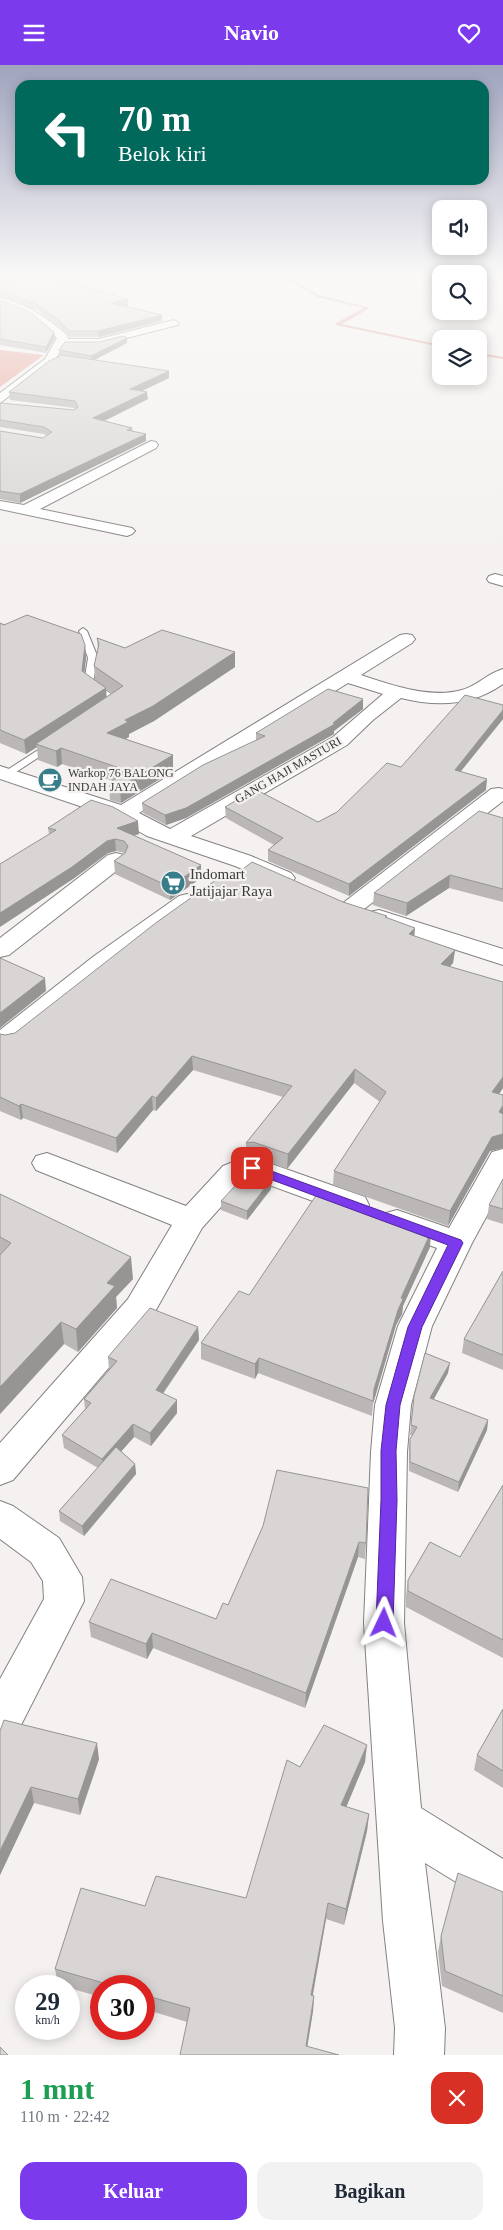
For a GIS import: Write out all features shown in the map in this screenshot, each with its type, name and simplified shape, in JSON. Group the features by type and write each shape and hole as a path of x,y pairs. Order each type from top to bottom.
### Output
{"street":[{"path":"0,399 38,369"},
{"path":"0,404 14,406"},
{"path":"26,510 151,445"},
{"path":"0,505 127,531"},
{"path":"123,813 406,639"},
{"path":"346,676 397,692 449,697 479,690 499,682"},
{"name":"GANG HAJI MASTURI","path":"172,837 340,741 366,716 397,692"},
{"path":"3,773 50,791 123,813 155,831 244,861 304,887"},
{"path":"351,908 499,794"},
{"path":"472,813 495,820"},
{"path":"0,951 116,860"},
{"path":"6,1037 103,961 244,861"},
{"path":"328,898 351,908 503,957"},
{"path":"419,2055 420,2028 407,1921 401,1822 384,1623 389,1500 388,1451 393,1405 415,1327 456,1243 503,1159"},
{"path":"47,1163 190,1220"},
{"path":"0,1469 140,1308 190,1220 234,1173 242,1168 252,1168 456,1243"},
{"path":"0,1518 45,1550 62,1577 64,1601 5,1712"},
{"path":"401,1822 503,1885"}],"lane":[{"path":"83,631 93,658 88,680 116,701 102,712"},
{"path":"3,773 62,737"}],"shaded area":[{"path":"0,369 25,369 0,387"}],"building":[{"path":"39,369 155,369 169,371 130,389 147,392 93,418 132,428 127,430 146,434 20,494 0,491 0,431 43,438 52,432 44,427 0,420 0,403 74,410 78,407 75,401 9,392"},
{"path":"27,615 81,634 85,645 82,671 106,688 24,740 0,730 0,623 4,625"},
{"path":"162,630 235,652 153,706 125,720 128,722 107,733 173,755 120,787 109,783 128,771 61,748 56,751 36,744 123,686 94,666 99,644 97,638 125,648"},
{"path":"328,689 363,699 333,723 335,724 186,808 165,815 142,803 203,765 265,736 256,733"},
{"path":"465,695 503,705 503,710 455,770 487,779 349,884 268,850 283,838 225,807 255,789 318,822 337,812 387,763 401,767"},
{"path":"91,800 113,807 138,821 117,828 201,865 170,887 114,861 125,853 128,846 124,841 115,839 107,841 72,867 0,913 0,864 56,830 48,828"},
{"path":"479,811 503,818 503,889 450,875 407,903 374,893"},
{"path":"252,862 343,902 387,916 385,917 415,928 409,934 455,950 441,964 503,982 503,1077 492,1092 503,1095 503,1105 499,1112 503,1114 503,1134 492,1137 450,1211 334,1171 386,1092 355,1069 288,1154 253,1142 246,1143 292,1086 192,1056 156,1098 152,1096 116,1138 21,1104 19,1106 0,1097 0,1034 15,1033 157,922 227,872 235,875"},
{"path":"0,958 45,978 0,1013"},
{"path":"249,1171 272,1179 247,1211 221,1201"},
{"path":"503,1179 503,1209 489,1205"},
{"path":"319,1191 431,1232 401,1298 403,1299 374,1389 373,1401 259,1358 255,1364 201,1343 239,1291 249,1295"},
{"path":"0,1194 131,1257 107,1283 115,1286 76,1329 61,1322 0,1387 0,1255 11,1243 0,1237"},
{"path":"503,1271 503,1355 464,1339"},
{"path":"150,1308 198,1327 156,1390 177,1400 150,1433 133,1424 102,1459 62,1435 91,1403 84,1399 117,1361 108,1357"},
{"path":"425,1353 450,1363 430,1398 488,1420 459,1482 410,1462 410,1439 417,1427 411,1425 414,1396"},
{"path":"116,1447 135,1464 82,1526 59,1511"},
{"path":"277,1470 368,1488 366,1543 359,1542 306,1693 152,1633 146,1644 89,1622 111,1579 216,1619 223,1603 228,1605 263,1526"},
{"path":"503,1485 503,1640 408,1591 408,1580 430,1542 460,1557"},
{"path":"503,1709 503,1771 477,1755"},
{"path":"4,1720 97,1743 78,1799 31,1787 0,1851 0,1731"},
{"path":"324,1725 367,1745 341,1805 369,1814 346,1909 328,1903 311,1995 314,1996 306,2046 339,2055 180,2055 190,2008 155,1998 155,1975 90,1975 90,1979 55,1969 81,1888 145,1906 156,1876 246,1898 287,1760 300,1767"},
{"path":"458,1873 503,1892 503,1996 445,1971 441,1936"},
{"path":"0,2047 8,2055 0,2055"}],"place":[{"name":"Warkop 76 BALONG INDAH JAYA","path":"50,780"},
{"name":"Indomart Jatijajar Raya","path":"173,883"}],"route":[{"path":"252,1168 456,1243 415,1327 393,1405 388,1451 389,1500 384,1623"}]}
